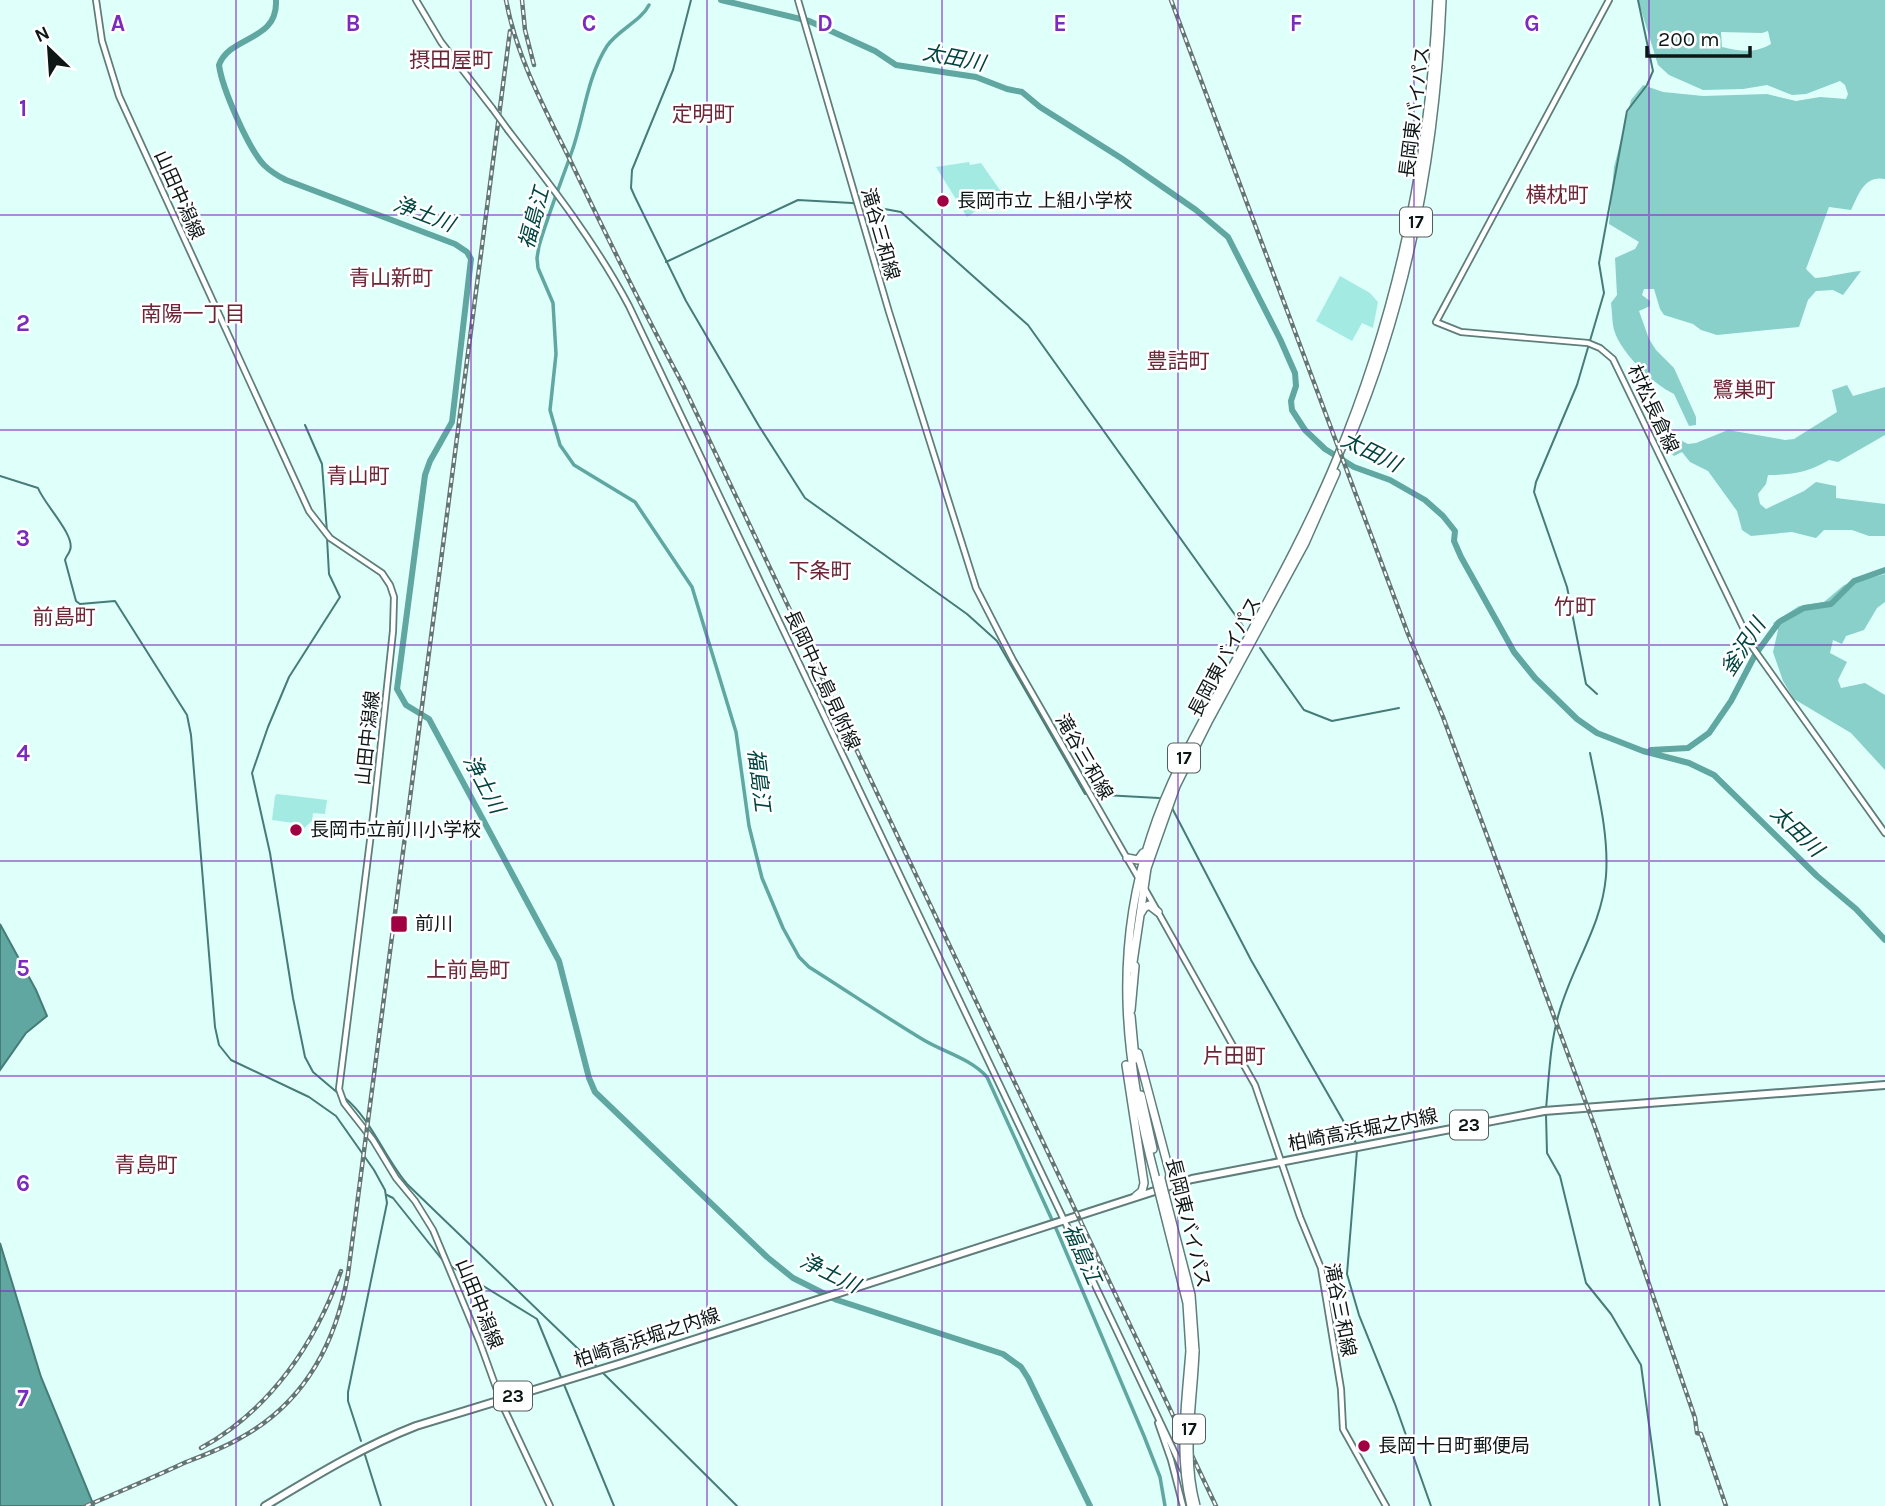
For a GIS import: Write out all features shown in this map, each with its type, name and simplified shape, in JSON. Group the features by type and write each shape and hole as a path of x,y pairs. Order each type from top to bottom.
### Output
{"highway":[{"name":"長岡東バイパス","path":"1141,883 1183,772 1305,543 1387,336 1416,224 1435,103 1439,0"},
{"name":"長岡東バイパス","path":"1130,1010 1128,948 1157,819 1186,753 1329,485"},
{"path":"1127,858 1135,861 1142,857 1157,813 1186,753"},
{"path":"1136,1196 1142,1191 1144,1183 1130,1010 1141,912 1149,905 1158,912"},
{"path":"1130,1010 1133,1058 1151,1104 1170,1174 1182,1182"},
{"name":"長岡東バイパス","path":"1133,1058 1160,1188 1189,1286 1195,1330 1188,1438 1189,1471 1195,1506"},
{"path":"1144,1183 1160,1188 1170,1174"}],"main road":[{"name":"山田中潟線","path":"96,0 105,50 119,96 304,502 330,538 382,573 394,597 393,631 374,809 338,1089 344,1103 373,1140 433,1230 501,1400 550,1506"},
{"name":"長岡中之島見附線","path":"416,0 447,50 600,255 629,306 1060,1221 1150,1403 1195,1506"},
{"name":"滝谷三和線","path":"798,0 933,458 953,509 976,589 1013,660 1247,1068 1322,1273 1341,1389 1343,1429 1386,1506"},
{"name":"村松長倉線","path":"1609,0 1436,322 1461,332 1588,343 1610,355 1756,653 1885,833"},
{"name":"柏崎高浜堀之内線","path":"265,1506 337,1462 379,1440 416,1426 844,1293 1182,1182 1544,1111 1885,1085"},
{"name":"長岡中之島見附線","path":"1150,1403 1171,1461 1183,1506"}],"shaded area":[{"path":"1638,0 1885,0 1885,179 1867,183 1851,210 1829,207 1806,269 1815,278 1861,271 1843,295 1833,290 1816,291 1808,300 1799,327 1717,335 1664,315 1654,289 1644,289 1642,295 1650,301 1650,306 1639,311 1649,339 1674,368 1696,417 1696,425 1689,426 1674,394 1656,382 1628,355 1613,325 1611,303 1617,295 1615,258 1635,249 1639,242 1609,224 1614,167 1631,100 1643,85 1663,92 1703,96 1767,94 1796,101 1820,97 1846,99 1848,94 1845,85 1840,81 1806,94 1792,95 1767,85 1743,89 1703,90 1669,75 1658,65","holes":["1768,31 1771,44 1753,50 1722,47 1721,32"]},
{"path":"969,162 970,165 981,163 1002,193 967,217 936,167"},
{"path":"1340,276 1370,293 1378,302 1373,328 1362,323 1352,341 1316,321"},
{"path":"1847,385 1853,396 1885,387 1885,435 1838,462 1829,460 1800,472 1768,475 1766,484 1758,494 1760,504 1766,509 1804,491 1816,482 1836,486 1836,498 1885,504 1885,536 1869,536 1852,530 1824,530 1816,538 1792,532 1751,536 1742,530 1737,511 1708,471 1690,462 1682,452 1674,456 1665,448 1670,440 1696,443 1728,430 1785,440 1794,439 1837,412 1832,390"},
{"path":"1885,574 1885,602 1877,608 1864,630 1846,636 1842,644 1833,640 1830,653 1847,662 1838,680 1841,688 1865,683 1885,695 1885,770 1851,733 1794,699 1783,681 1773,652 1778,630 1773,623 1799,606 1824,602 1844,585"},
{"path":"277,794 327,800 325,814 313,813 312,821 303,829 294,828 294,823 272,820"},
{"path":"0,924 47,1016 26,1033 0,1070"},
{"path":"0,1243 41,1377 94,1506 0,1506"}],"waterway":[{"name":"浄土川","path":"276,0 275,14 269,24 233,48 219,65 237,117 264,165 286,180 455,244 467,252 471,259 452,422 425,475 397,689 406,705 429,719 559,961 595,1092 767,1257 793,1278 837,1300 1003,1354 1021,1367 1090,1506"},
{"path":"691,0 673,70 632,170 631,188 686,301 759,426 805,498 967,614 997,641 1085,794 1159,798"},
{"name":"太田川","path":"721,0 809,21 875,51 896,65 976,77 1022,92 1040,107 1196,210 1228,237 1280,339 1295,373 1292,410 1305,430 1325,449 1354,467 1390,480 1425,500 1443,516 1455,531 1454,541 1461,557 1514,652 1535,678 1577,719 1597,733 1643,751 1689,763 1714,775 1817,876 1856,909 1885,940"},
{"path":"1597,694 1586,684 1567,587 1534,492 1577,385 1604,293 1599,263 1627,111 1647,85 1653,71 1638,0"},
{"name":"福島江","path":"649,5 641,16 607,46 594,72 575,141 539,246 538,268 553,303 556,354 550,410 560,445 574,465 635,502 692,587 736,732 749,826 762,878 783,928 799,957 809,967 930,1044 973,1065 987,1077 1058,1233 1144,1436 1160,1477 1165,1506"},
{"path":"666,262 798,200 852,203 901,212 1028,325 1243,626"},
{"path":"305,425 322,464 327,532"},
{"path":"0,476 38,488 71,544 65,560 76,601 80,604 115,601 187,715 191,735 215,1027 219,1045 231,1060 309,1097 336,1116 385,1190 387,1203 348,1392 348,1401 361,1441"},
{"path":"327,538 329,574 340,597 289,677 252,773 270,853 305,1057 313,1072 339,1094"},
{"name":"釜沢川","path":"1651,750 1688,748 1709,733 1731,701 1755,655 1779,622 1804,608 1831,604 1854,581 1885,570"},
{"path":"1260,648 1304,710 1332,721 1399,708"},
{"path":"1546,1109 1556,1024 1599,912 1606,876 1604,830 1590,753"},
{"path":"1172,808 1251,960 1356,1143 1347,1274 1359,1315 1395,1404 1431,1506"},
{"path":"344,1097 362,1116 407,1184 597,1367"},
{"path":"1546,1114 1547,1153 1560,1176 1586,1283 1611,1314 1641,1365 1660,1506"},
{"path":"387,1195 393,1198 444,1262"},
{"path":"449,1265 537,1319 614,1506"},
{"path":"601,1371 737,1506"},
{"path":"365,1455 381,1506"}],"railway":[{"path":"506,0 517,43 543,104 683,385 1216,1506"},
{"path":"522,0 525,30 534,65"},
{"path":"1171,0 1408,634 1443,717 1596,1130 1695,1418 1697,1433 1701,1434 1726,1506"},
{"path":"86,1506 221,1448 264,1423 300,1388 314,1368 326,1347 343,1299 510,31"},
{"path":"201,1448 248,1415 287,1373 318,1324 341,1271"}],"place":[{"name":"長岡市立 上組小学校","path":"943,201"},
{"name":"長岡市立前川小学校","path":"296,830"},
{"name":"前川","path":"399,924"},
{"name":"長岡十日町郵便局","path":"1364,1446"}],"district":[{"name":"摂田屋町","path":"451,60"},
{"name":"定明町","path":"703,114"},
{"name":"横枕町","path":"1557,195"},
{"name":"青山新町","path":"391,278"},
{"name":"南陽一丁目","path":"193,314"},
{"name":"豊詰町","path":"1178,361"},
{"name":"鷺巣町","path":"1744,390"},
{"name":"青山町","path":"358,476"},
{"name":"下条町","path":"820,571"},
{"name":"竹町","path":"1575,607"},
{"name":"前島町","path":"64,617"},
{"name":"上前島町","path":"468,970"},
{"name":"片田町","path":"1234,1056"},
{"name":"青島町","path":"146,1165"}]}
